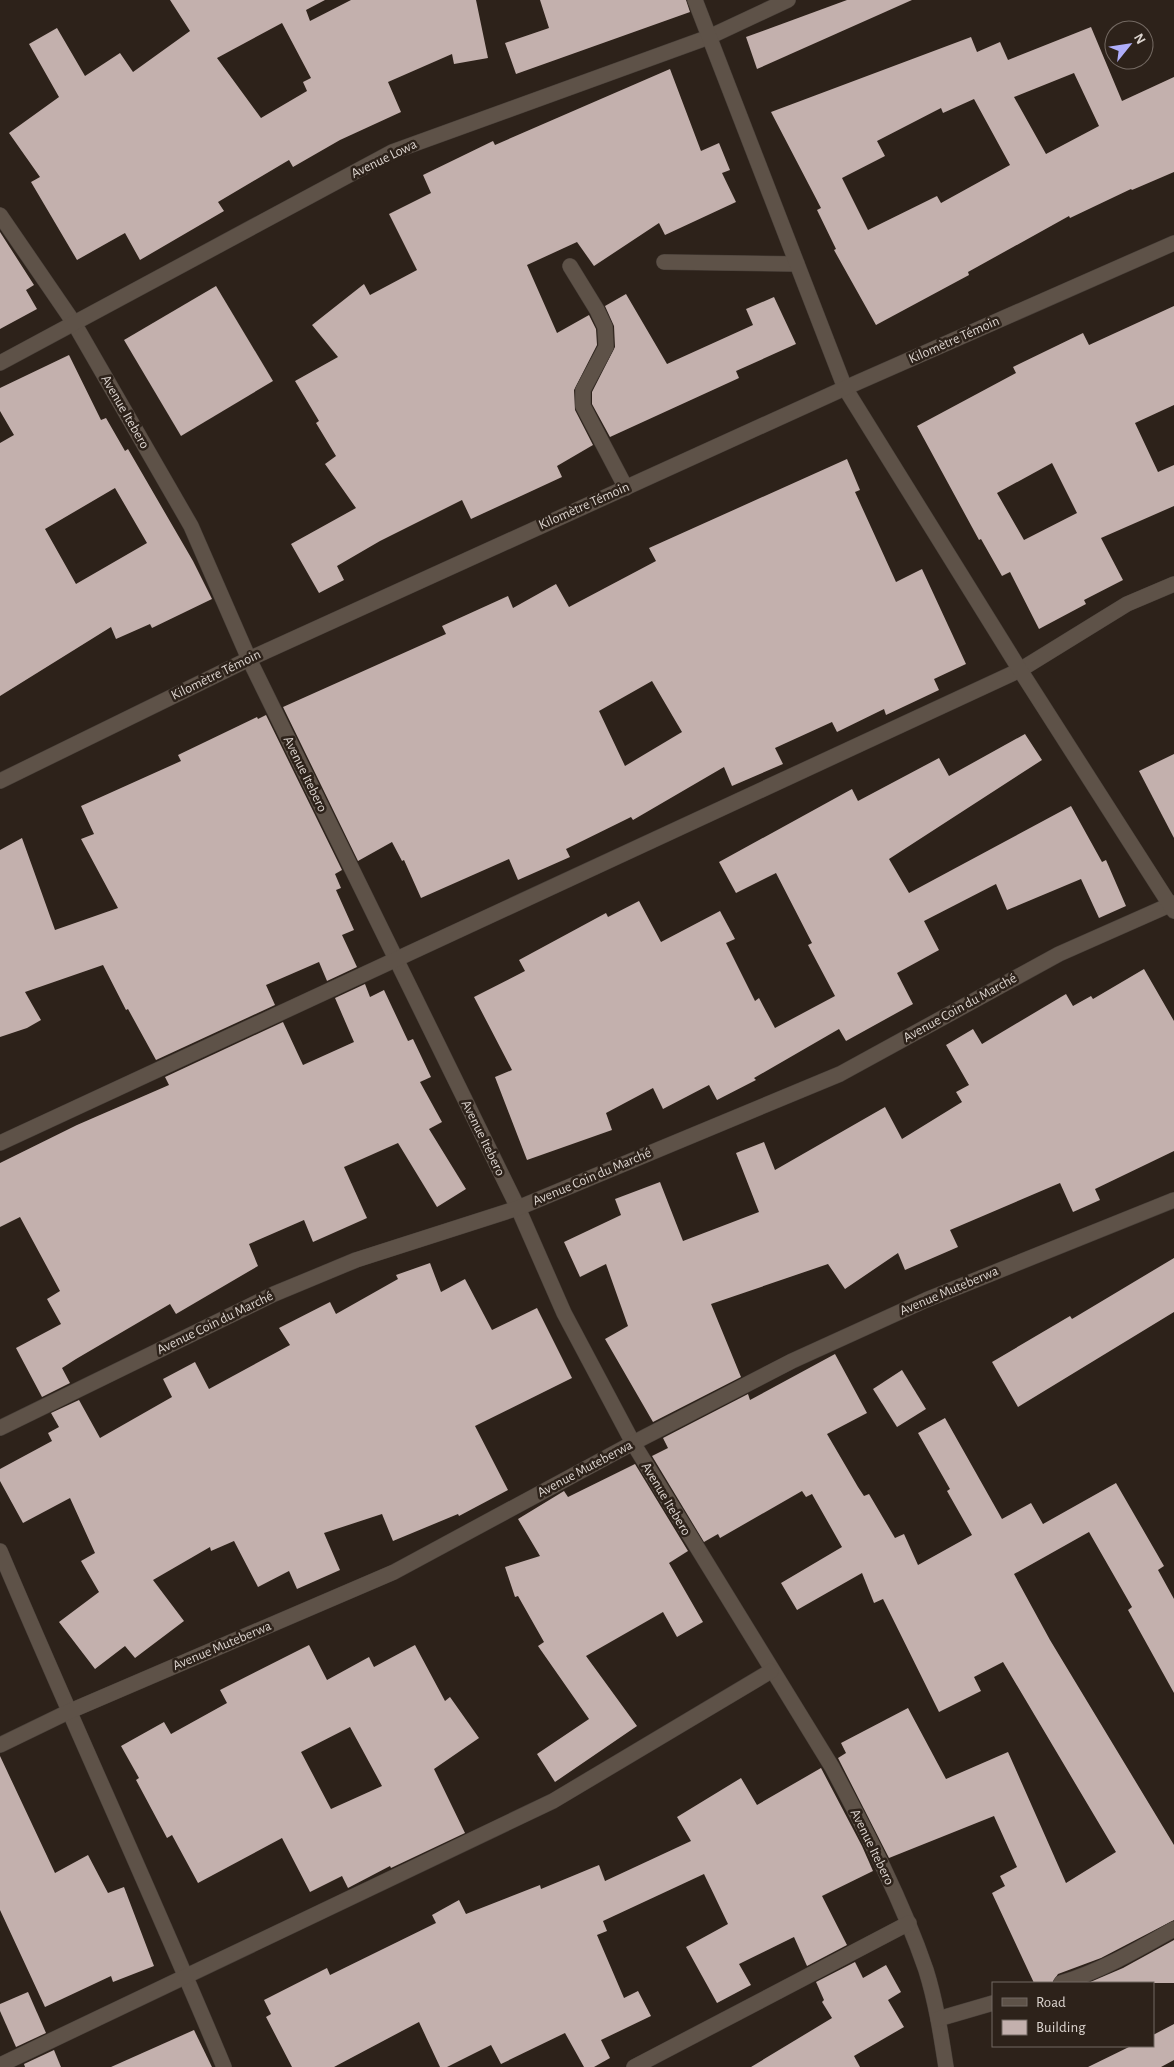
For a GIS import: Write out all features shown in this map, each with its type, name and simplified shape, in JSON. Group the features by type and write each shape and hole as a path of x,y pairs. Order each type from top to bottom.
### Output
{"street":[{"path":"695,0 844,388 1020,670 1173,906"},
{"name":"Avenue Lowa","path":"0,363 392,152 709,37 788,0"},
{"name":"Avenue Itebero","path":"0,215 74,323 191,526 249,659 518,1208 564,1313 633,1443 771,1671 832,1767 909,1923 926,1972 938,2019 946,2067"},
{"name":"Kilomètre Témoin","path":"0,781 249,659 844,388 1174,243"},
{"path":"664,262 797,264"},
{"path":"570,266 597,310 605,327 606,347 584,390 583,406 626,488"},
{"path":"0,1143 396,962 1020,670 1126,604 1174,584"},
{"name":"Avenue Coin du Marché","path":"0,1428 284,1290 356,1260 518,1208 840,1074 1059,954 1173,906"},
{"name":"Avenue Muteberwa","path":"0,1745 68,1712 394,1572 633,1443 792,1361 926,1300 1174,1200"},
{"path":"0,1550 68,1712 125,1834 224,2067"},
{"path":"0,2066 553,1802 771,1671"},
{"path":"634,2067 909,1923"},
{"path":"1064,1982 1082,1977 1123,1958 1174,1929"},
{"path":"938,2019 992,2003"}],"building":[{"path":"170,0 325,0 306,10 310,21 351,0 476,0 488,58 454,64 452,54 388,82 401,112 340,140 293,167 289,160 218,202 224,211 140,260 125,233 77,260 31,182 40,177 9,133 59,97 29,44 57,28 85,76 120,53 133,72 190,31","holes":["282,23 311,78 303,82 307,91 261,118 217,58"]},
{"path":"540,0 686,0 690,12 516,74 505,43 549,28"},
{"path":"847,0 912,0 757,69 746,37"},
{"path":"1091,27 1104,58 1104,70 1109,70 1122,101 1174,77 1174,172 1131,189 1070,218 1069,216 968,272 969,275 876,325 834,250 836,249 817,210 821,208 771,112 971,37 977,52 1000,42 1008,60","holes":["1074,73 1099,126 1046,154 1014,97","974,99 1010,165 941,203 937,196 868,230 842,178 885,156 877,141 941,108 943,113"]},
{"path":"670,69 701,151 719,143 730,170 722,173 736,202 665,235 659,223 594,266 577,242 527,265 557,333 589,315 596,329 597,345 574,390 575,410 593,445 557,466 562,477 471,519 462,500 380,541 337,566 344,580 319,593 291,544 356,508 325,464 336,456 316,423 319,421 295,381 338,357 312,325 364,284 370,295 417,270 389,214 431,193 423,175 493,141 495,145"},
{"path":"0,232 34,285 26,290 37,309 0,329"},
{"path":"216,286 273,381 181,436 124,340"},
{"path":"626,294 667,364 753,325 746,309 774,297 796,344 736,371 739,378 610,437 592,404 592,392 615,347 614,326 605,306"},
{"path":"1174,306 1174,405 1135,423 1158,472 1174,465 1174,506 1101,538 1123,580 1084,600 1086,604 1039,629 1010,572 1002,576 981,539 979,540 917,426 1016,373 1013,367 1083,333 1089,345","holes":["1052,463 1077,513 1024,540 997,493"]},
{"path":"69,355 101,420 106,418 125,451 128,449 193,561 212,599 152,628 150,624 116,639 111,627 0,696 0,443 14,435 0,411 0,388","holes":["115,488 147,543 76,584 45,529"]},
{"path":"847,459 860,490 855,492 896,582 922,569 966,664 934,679 939,690 886,715 884,709 837,732 832,722 775,748 783,764 732,786 724,767 633,820 631,817 566,849 570,857 518,880 509,859 421,898 404,860 402,861 392,842 358,861 283,707 446,634 442,626 508,596 513,608 556,584 569,607 656,561 649,548","holes":["652,681 682,732 625,766 599,711"]},
{"path":"266,715 342,870 335,874 341,888 336,890 354,930 342,935 357,967 327,981 319,962 266,985 275,1005 156,1060 128,1009 126,1010 103,965 25,992 41,1020 27,1028 0,1037 0,850 22,838 55,930 118,908 81,839 94,834 81,806 181,761 178,755 257,717 258,719"},
{"path":"1025,734 1042,760 889,859 909,893 1071,806 1102,862 1106,860 1126,906 1099,918 1081,879 1007,910 996,884 924,921 939,950 897,973 913,1004 846,1041 839,1029 754,1078 756,1080 717,1100 709,1085 663,1109 653,1088 606,1113 612,1130 527,1160 495,1077 512,1070 474,997 525,971 519,960 606,913 608,917 639,901 661,942 720,911 735,939 726,943 755,1001 759,998 775,1028 835,996 808,945 812,943 776,873 736,893 719,862 852,789 858,801 939,758 949,776"},
{"path":"1174,754 1174,838 1139,771"},
{"path":"1144,969 1174,1021 1174,1151 1095,1189 1100,1200 1073,1212 1060,1183 950,1230 958,1247 905,1270 898,1253 845,1289 828,1264 711,1304 741,1377 653,1422 605,1339 628,1326 606,1264 580,1277 564,1242 621,1215 615,1199 660,1182 683,1241 759,1212 736,1153 764,1142 775,1170 885,1107 902,1139 962,1102 956,1092 969,1085 946,1045 973,1029 982,1044 1066,994 1073,1006 1091,996 1093,999"},
{"path":"365,984 370,997 384,990 408,1041 413,1039 431,1077 420,1082 442,1122 429,1129 466,1189 437,1207 398,1143 344,1167 367,1218 313,1242 304,1220 249,1244 258,1266 176,1314 170,1304 76,1359 62,1368 70,1383 42,1397 16,1348 61,1324 47,1299 60,1291 20,1217 0,1227 0,1163 77,1125 169,1085 165,1077 283,1022 303,1065 354,1042 335,998"},
{"path":"1174,1258 1174,1312 1018,1407 992,1362 1070,1316 1072,1319"},
{"path":"430,1263 441,1292 465,1279 492,1330 537,1308 572,1378 475,1426 508,1490 459,1516 458,1514 393,1541 382,1514 324,1533 340,1570 297,1589 289,1571 258,1587 234,1541 211,1551 210,1547 153,1580 184,1621 135,1658 125,1646 95,1669 59,1622 99,1592 81,1561 95,1553 70,1498 23,1523 0,1481 0,1469 52,1441 48,1433 59,1427 51,1413 79,1400 100,1438 172,1397 163,1379 195,1362 209,1389 290,1345 279,1328 330,1302 336,1314 398,1279 396,1275"},
{"path":"835,1354 867,1413 827,1434 858,1487 864,1496 869,1494 895,1538 904,1534 918,1565 972,1535 947,1491 950,1489 918,1433 945,1418 1002,1519 1031,1503 1043,1524 1116,1483 1164,1566 1158,1570 1174,1599 1174,1693 1128,1610 1132,1607 1089,1532 1014,1574 1050,1640 1174,1845 1174,1920 1101,1958 1058,1974 1053,1982 1034,1982 992,1893 1005,1886 1000,1876 1017,1867 994,1816 889,1858 838,1758 846,1753 841,1743 908,1708 946,1779 1008,1752 1066,1883 1116,1852 1003,1662 974,1677 981,1691 939,1712 883,1599 874,1603 862,1573 797,1610 781,1583 842,1547 812,1494 806,1497 802,1491 720,1538 718,1534 704,1542 652,1456 668,1448 663,1438 748,1394 750,1400"},
{"path":"902,1370 926,1409 897,1427 873,1389"},
{"path":"635,1464 688,1551 669,1563 703,1622 677,1637 663,1612 586,1656 637,1726 555,1782 537,1754 589,1719 538,1646 544,1642 518,1596 515,1597 505,1567 540,1556 518,1519 564,1491 568,1497"},
{"path":"309,1645 327,1680 369,1657 374,1667 415,1645 445,1701 450,1697 479,1738 434,1769 465,1833 391,1868 390,1866 348,1888 342,1876 310,1892 282,1838 198,1883 172,1835 167,1838 136,1780 139,1778 121,1746 164,1722 171,1734 227,1703 220,1690","holes":["350,1727 382,1786 331,1809 301,1752"]},
{"path":"0,1756 55,1873 88,1855 108,1893 124,1887 154,1966 113,1982 111,1976 45,2007 0,1910"},
{"path":"821,1768 873,1871 822,1896 847,1945 807,1966 794,1937 739,1964 751,1985 717,2003 686,1947 728,1924 704,1874 603,1921 607,1931 597,1935 624,1998 638,1991 651,2016 601,2040 610,2058 594,2067 584,2067 565,2033 501,2064 491,2045 447,2067 440,2067 419,2022 334,2067 292,2067 266,2017 271,2014 264,2000 327,1968 330,1975 436,1923 432,1915 459,1900 466,1914 540,1885 541,1889 599,1865 605,1881 691,1841 677,1817 741,1778 757,1805"},
{"path":"1174,1940 1174,1983 1090,1982 1123,1968"},
{"path":"855,1962 863,1978 886,1965 901,1992 888,2000 904,2027 854,2056 860,2067 751,2067 832,2018 822,2002 824,2000 816,1982"},
{"path":"28,1992 46,2033 16,2047 0,2011 0,2004"},
{"path":"1174,2024 1174,2060 1161,2067 1088,2067 1129,2047 1154,2047 1154,2034"},
{"path":"194,2030 212,2067 111,2067"},
{"path":"54,2050 61,2067 25,2067 24,2064"}]}
